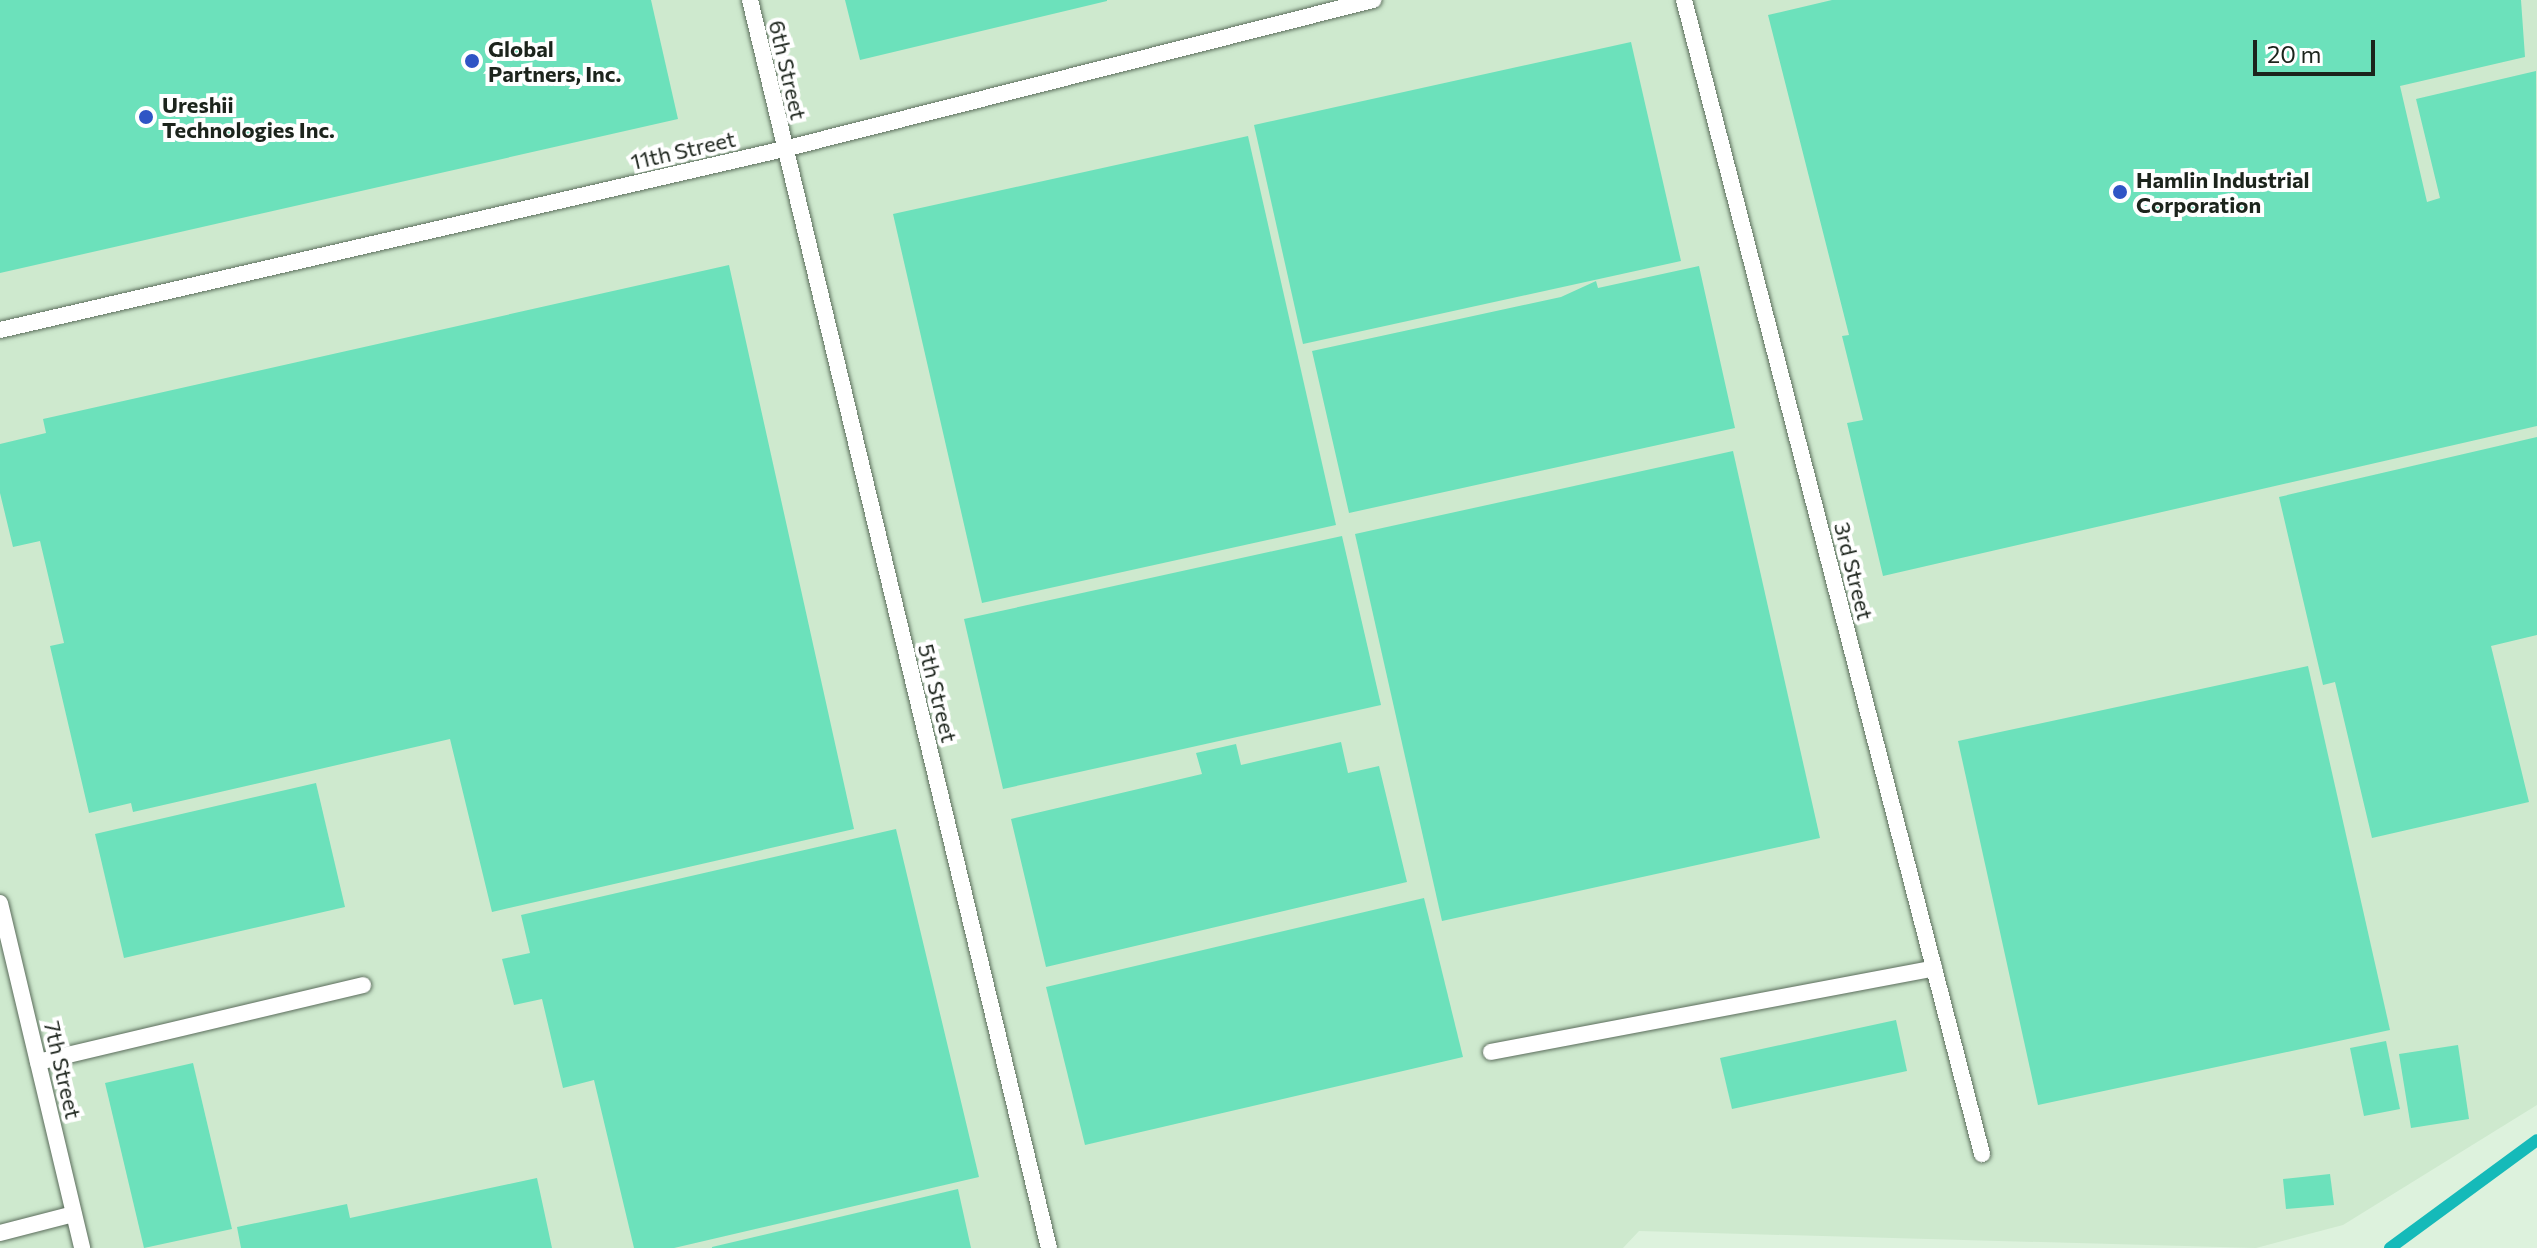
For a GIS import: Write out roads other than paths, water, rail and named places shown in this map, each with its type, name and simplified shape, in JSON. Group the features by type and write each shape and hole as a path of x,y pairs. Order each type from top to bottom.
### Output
{"lane":[{"name":"6th Street","path":"750,0 784,149"},
{"name":"11th Street","path":"0,330 784,149 1373,0"},
{"name":"3rd Street","path":"1684,0 1982,1154"},
{"name":"5th Street","path":"784,149 1049,1248"},
{"name":"7th Street","path":"0,903 82,1248"},
{"path":"1491,1052 1934,968"},
{"path":"38,1062 363,985"},
{"path":"0,1233 74,1214"}],"waterway":[{"path":"2390,1248 2537,1140"}],"place":[{"name":"Global Partners, Inc.","path":"472,61"},
{"name":"Ureshii Technologies Inc.","path":"146,117"},
{"name":"Hamlin Industrial Corporation","path":"2120,192"}]}
